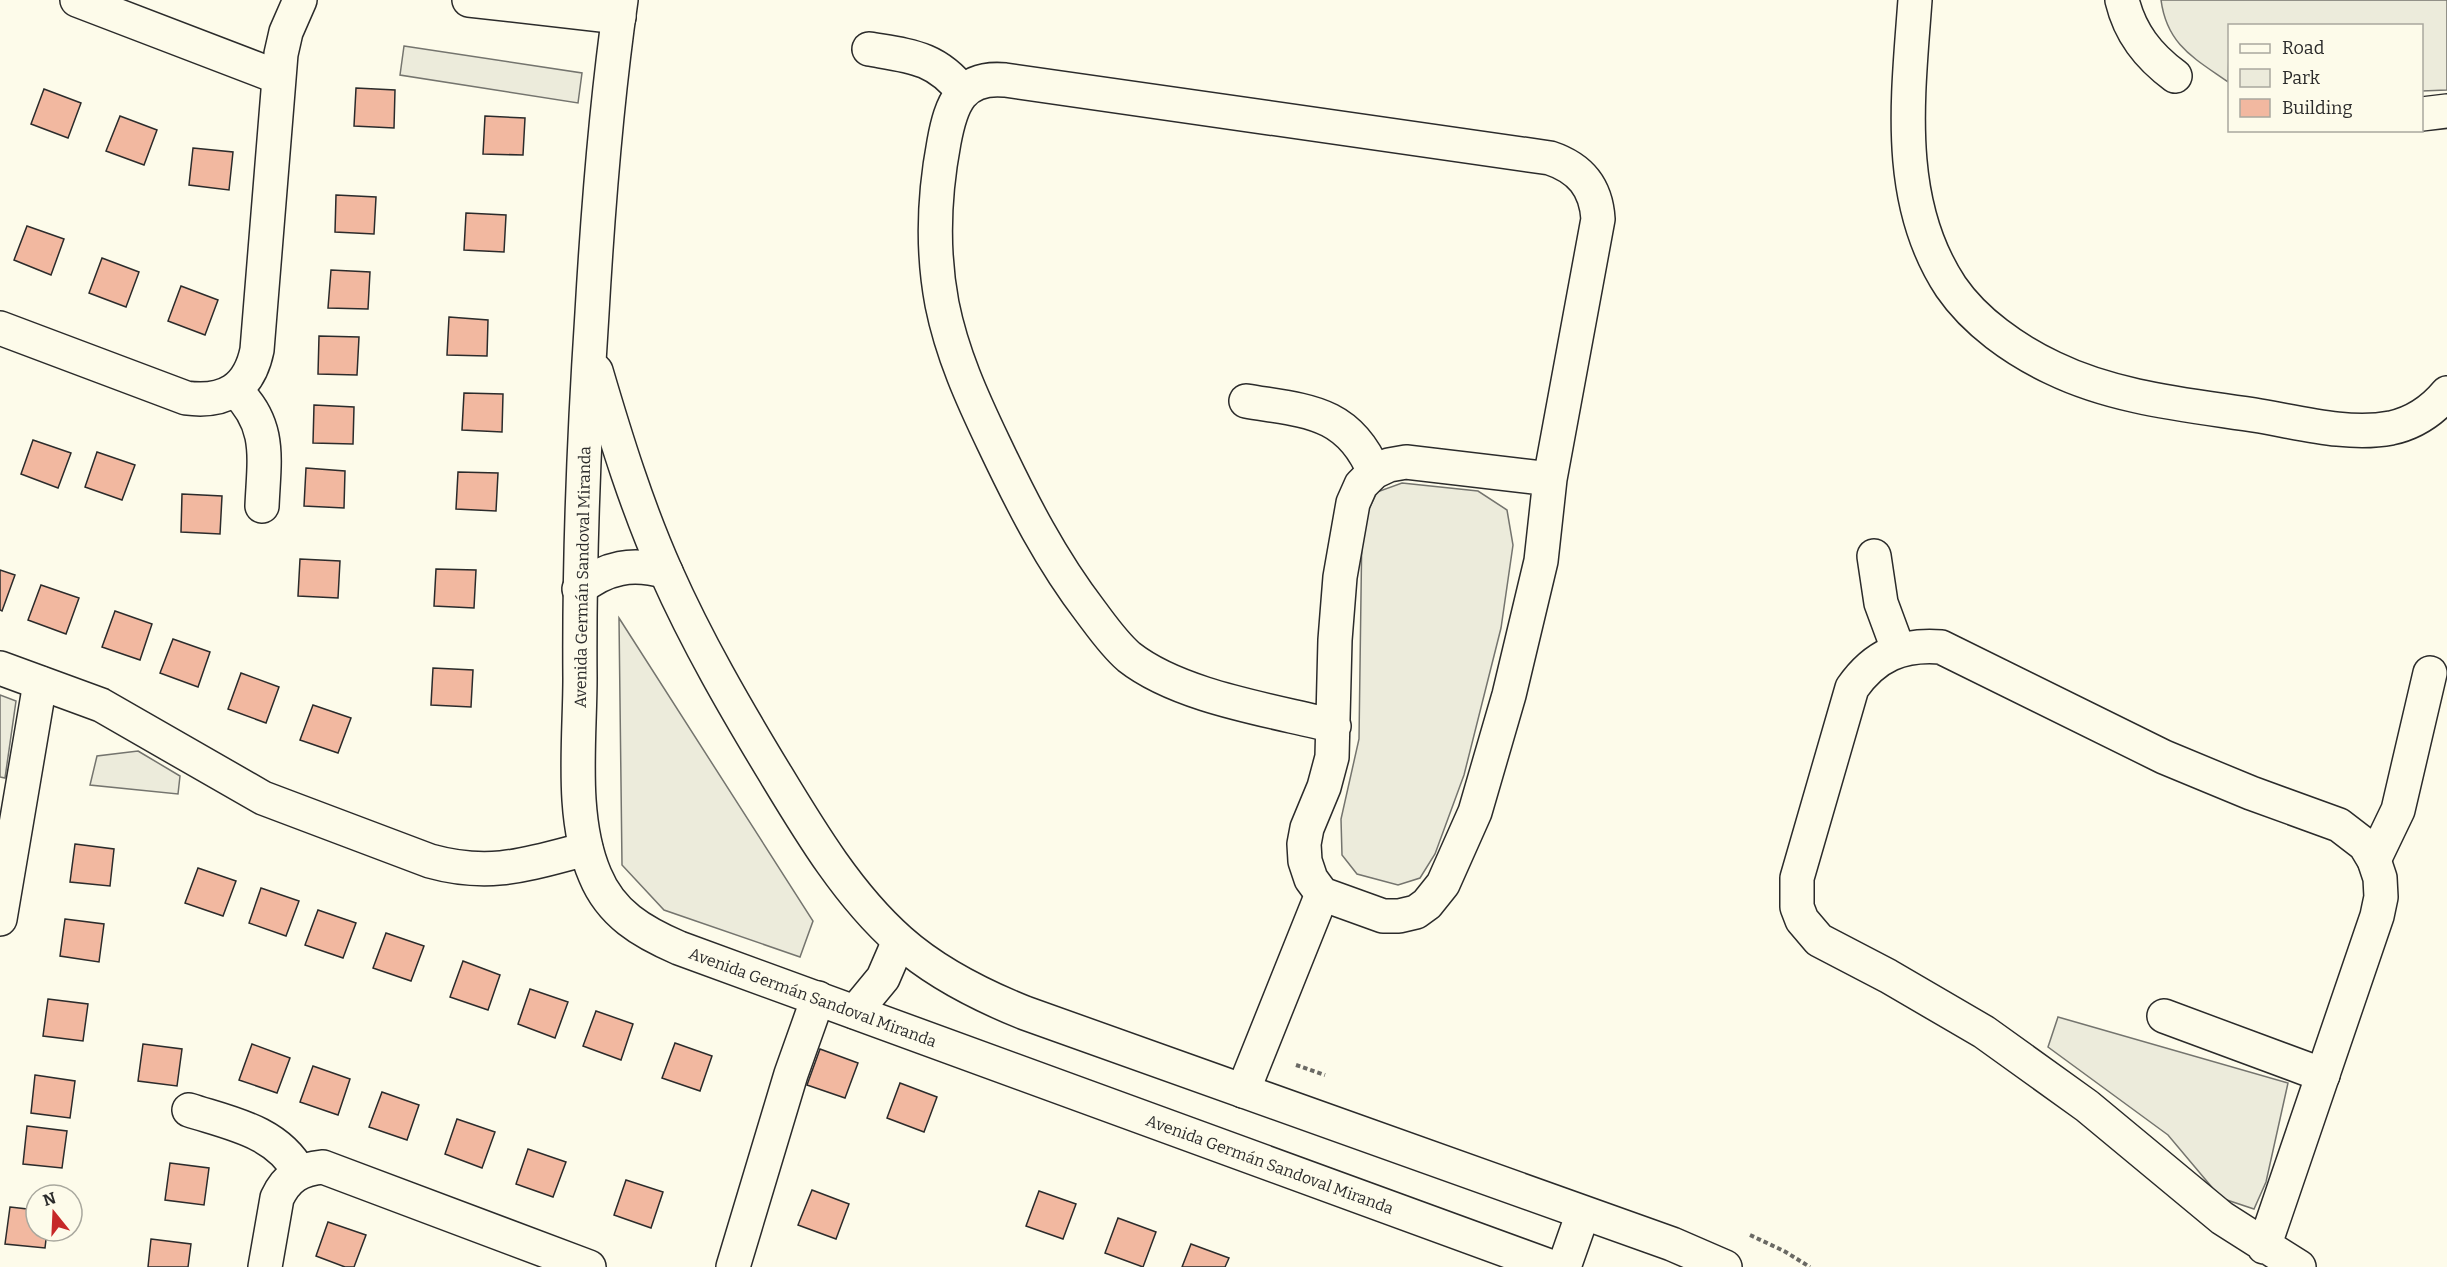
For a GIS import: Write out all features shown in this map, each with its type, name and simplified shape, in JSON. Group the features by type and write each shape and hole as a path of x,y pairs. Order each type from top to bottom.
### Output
{"street":[{"path":"77,0 278,77"},
{"path":"0,328 186,398 203,400 220,398 235,390 254,365 257,350 278,77 286,32 300,0"},
{"path":"469,0 620,8"},
{"path":"1915,0 1907,142 1917,207 1925,236 1947,280 1971,312 1994,332 2052,368 2092,384 2133,395 2322,426 2370,429 2406,424 2422,416 2447,393"},
{"path":"2122,0 2139,42 2160,66 2175,76"},
{"name":"Avenida Germán Sandoval Miranda","path":"620,8 599,206 582,472 579,589 580,804 586,849 595,874 608,899 620,914 635,926 679,948 1552,1267"},
{"path":"869,49 920,58 932,63 954,80 963,92"},
{"path":"1334,726 1196,690 1170,681 1145,668 1114,642 1072,589 1043,542 966,385 952,345 942,303 936,212 939,168 947,124 955,102 963,92 977,82 990,79 1005,80 1550,158 1575,169 1593,191 1598,219 1550,479 1541,561 1509,694 1475,812 1443,884 1427,904 1416,912 1399,916 1383,916 1322,894 1311,879 1305,861 1304,844 1307,828 1324,787 1332,757 1334,726 1335,640 1340,577 1353,503 1361,486 1374,472 1389,465 1406,462 1550,479"},
{"path":"2423,114 2447,111"},
{"name":"Avenida Germán Sandoval Miranda","path":"590,349 630,480 666,572 748,730 790,799 864,905 899,941 946,975 984,996 1672,1244 1725,1267"},
{"path":"235,390 257,416 263,433 262,506"},
{"path":"1246,401 1318,414 1337,423 1353,435 1366,453 1374,472"},
{"path":"1874,556 1881,603 1898,649"},
{"path":"579,589 591,579 618,568 651,567 666,572"},
{"path":"2264,1247 2377,916 2381,897 2380,878 2374,860 2365,845 2339,825 2164,758 2061,709 1962,655 1941,647 1919,645 1898,649 1880,658 1864,671 1852,688 1797,878 1796,899 1802,920 1824,943 1936,1003 2036,1068 2156,1161 2222,1218 2264,1247 2299,1267"},
{"path":"0,668 101,705 138,724 263,798 430,861 452,867 488,871 586,849"},
{"path":"2374,860 2398,810 2430,673"},
{"path":"0,920 40,683"},
{"path":"1243,1091 1322,894"},
{"path":"855,1012 883,978 899,941"},
{"path":"733,1267 791,1074 818,999"},
{"path":"2164,1016 2323,1075"},
{"path":"189,1110 267,1138 282,1147 299,1172"},
{"path":"265,1267 278,1198 282,1188 299,1172 323,1167 589,1267"},
{"path":"1564,1267 1583,1213"}],"path":[{"path":"1259,1051 1336,1079"},
{"path":"1742,1232 1784,1251 1809,1267"}],"green space":[{"path":"2161,0 2447,0 2447,90 2423,91 2423,24 2228,24 2228,82 2184,49 2169,28"},
{"path":"404,46 582,73 578,103 400,75"},
{"path":"1402,483 1478,491 1507,510 1513,545 1501,628 1464,775 1435,854 1420,878 1398,885 1357,874 1342,855 1341,819 1359,739 1362,524 1377,492"},
{"path":"619,618 813,921 800,957 664,910 622,865"},
{"path":"0,695 16,701 5,778 0,777"},
{"path":"138,751 180,776 178,794 90,785 97,756"},
{"path":"2058,1017 2288,1083 2266,1182 2254,1209 2221,1198 2168,1135 2048,1047"}],"building":[{"path":"356,88 395,90 394,128 354,126"},
{"path":"44,89 81,103 68,138 31,124"},
{"path":"120,116 157,130 144,165 106,151"},
{"path":"485,116 525,118 523,155 483,154"},
{"path":"193,148 233,152 229,190 189,185"},
{"path":"336,195 376,197 374,234 335,232"},
{"path":"466,213 506,215 504,252 464,250"},
{"path":"27,226 64,239 51,275 14,260"},
{"path":"102,258 139,272 126,307 89,293"},
{"path":"331,270 370,272 368,309 328,308"},
{"path":"181,286 218,300 205,335 168,321"},
{"path":"449,317 488,320 487,356 447,355"},
{"path":"319,336 359,337 357,375 318,374"},
{"path":"464,393 503,394 502,432 462,430"},
{"path":"314,405 354,407 353,444 313,443"},
{"path":"33,440 71,453 58,488 21,474"},
{"path":"97,452 135,465 122,500 85,487"},
{"path":"306,468 345,471 344,508 304,506"},
{"path":"458,472 498,473 496,511 456,509"},
{"path":"182,494 222,496 220,534 181,532"},
{"path":"300,559 340,561 338,598 298,596"},
{"path":"436,569 476,570 474,608 434,606"},
{"path":"0,570 15,575 2,611 0,610"},
{"path":"41,585 79,598 66,634 28,620"},
{"path":"115,611 152,624 140,660 102,647"},
{"path":"173,639 210,652 198,687 160,673"},
{"path":"433,668 473,670 471,707 431,705"},
{"path":"241,673 279,687 266,723 228,709"},
{"path":"313,705 351,718 338,753 300,740"},
{"path":"75,844 114,849 110,886 70,882"},
{"path":"198,868 236,881 223,916 185,903"},
{"path":"261,888 299,901 286,936 249,923"},
{"path":"318,910 356,923 343,958 305,945"},
{"path":"65,919 104,924 99,962 60,956"},
{"path":"386,933 424,946 411,981 373,968"},
{"path":"463,961 500,975 488,1010 450,997"},
{"path":"530,989 568,1002 555,1038 518,1024"},
{"path":"48,999 88,1004 83,1041 43,1036"},
{"path":"596,1011 633,1024 621,1060 583,1046"},
{"path":"675,1043 712,1056 700,1091 662,1078"},
{"path":"143,1044 182,1049 177,1086 138,1081"},
{"path":"252,1044 290,1058 277,1093 239,1080"},
{"path":"820,1049 858,1063 845,1098 807,1085"},
{"path":"313,1066 350,1079 338,1115 300,1102"},
{"path":"35,1075 75,1081 70,1118 31,1113"},
{"path":"900,1083 937,1097 924,1132 887,1118"},
{"path":"382,1092 419,1105 407,1140 369,1127"},
{"path":"457,1119 495,1132 482,1168 445,1154"},
{"path":"27,1126 67,1131 62,1168 23,1164"},
{"path":"528,1149 566,1162 553,1197 516,1184"},
{"path":"170,1163 209,1168 204,1205 165,1200"},
{"path":"626,1180 663,1192 651,1228 614,1215"},
{"path":"812,1190 849,1204 836,1239 798,1225"},
{"path":"1039,1191 1076,1204 1063,1239 1026,1226"},
{"path":"10,1207 24,1209 24,1243 46,1243 45,1248 5,1244"},
{"path":"1118,1218 1156,1232 1143,1267 1105,1253"},
{"path":"328,1222 366,1235 354,1267 345,1267 316,1256"},
{"path":"151,1239 191,1244 188,1267 148,1267"},
{"path":"1191,1244 1229,1258 1225,1267 1182,1267"}]}
